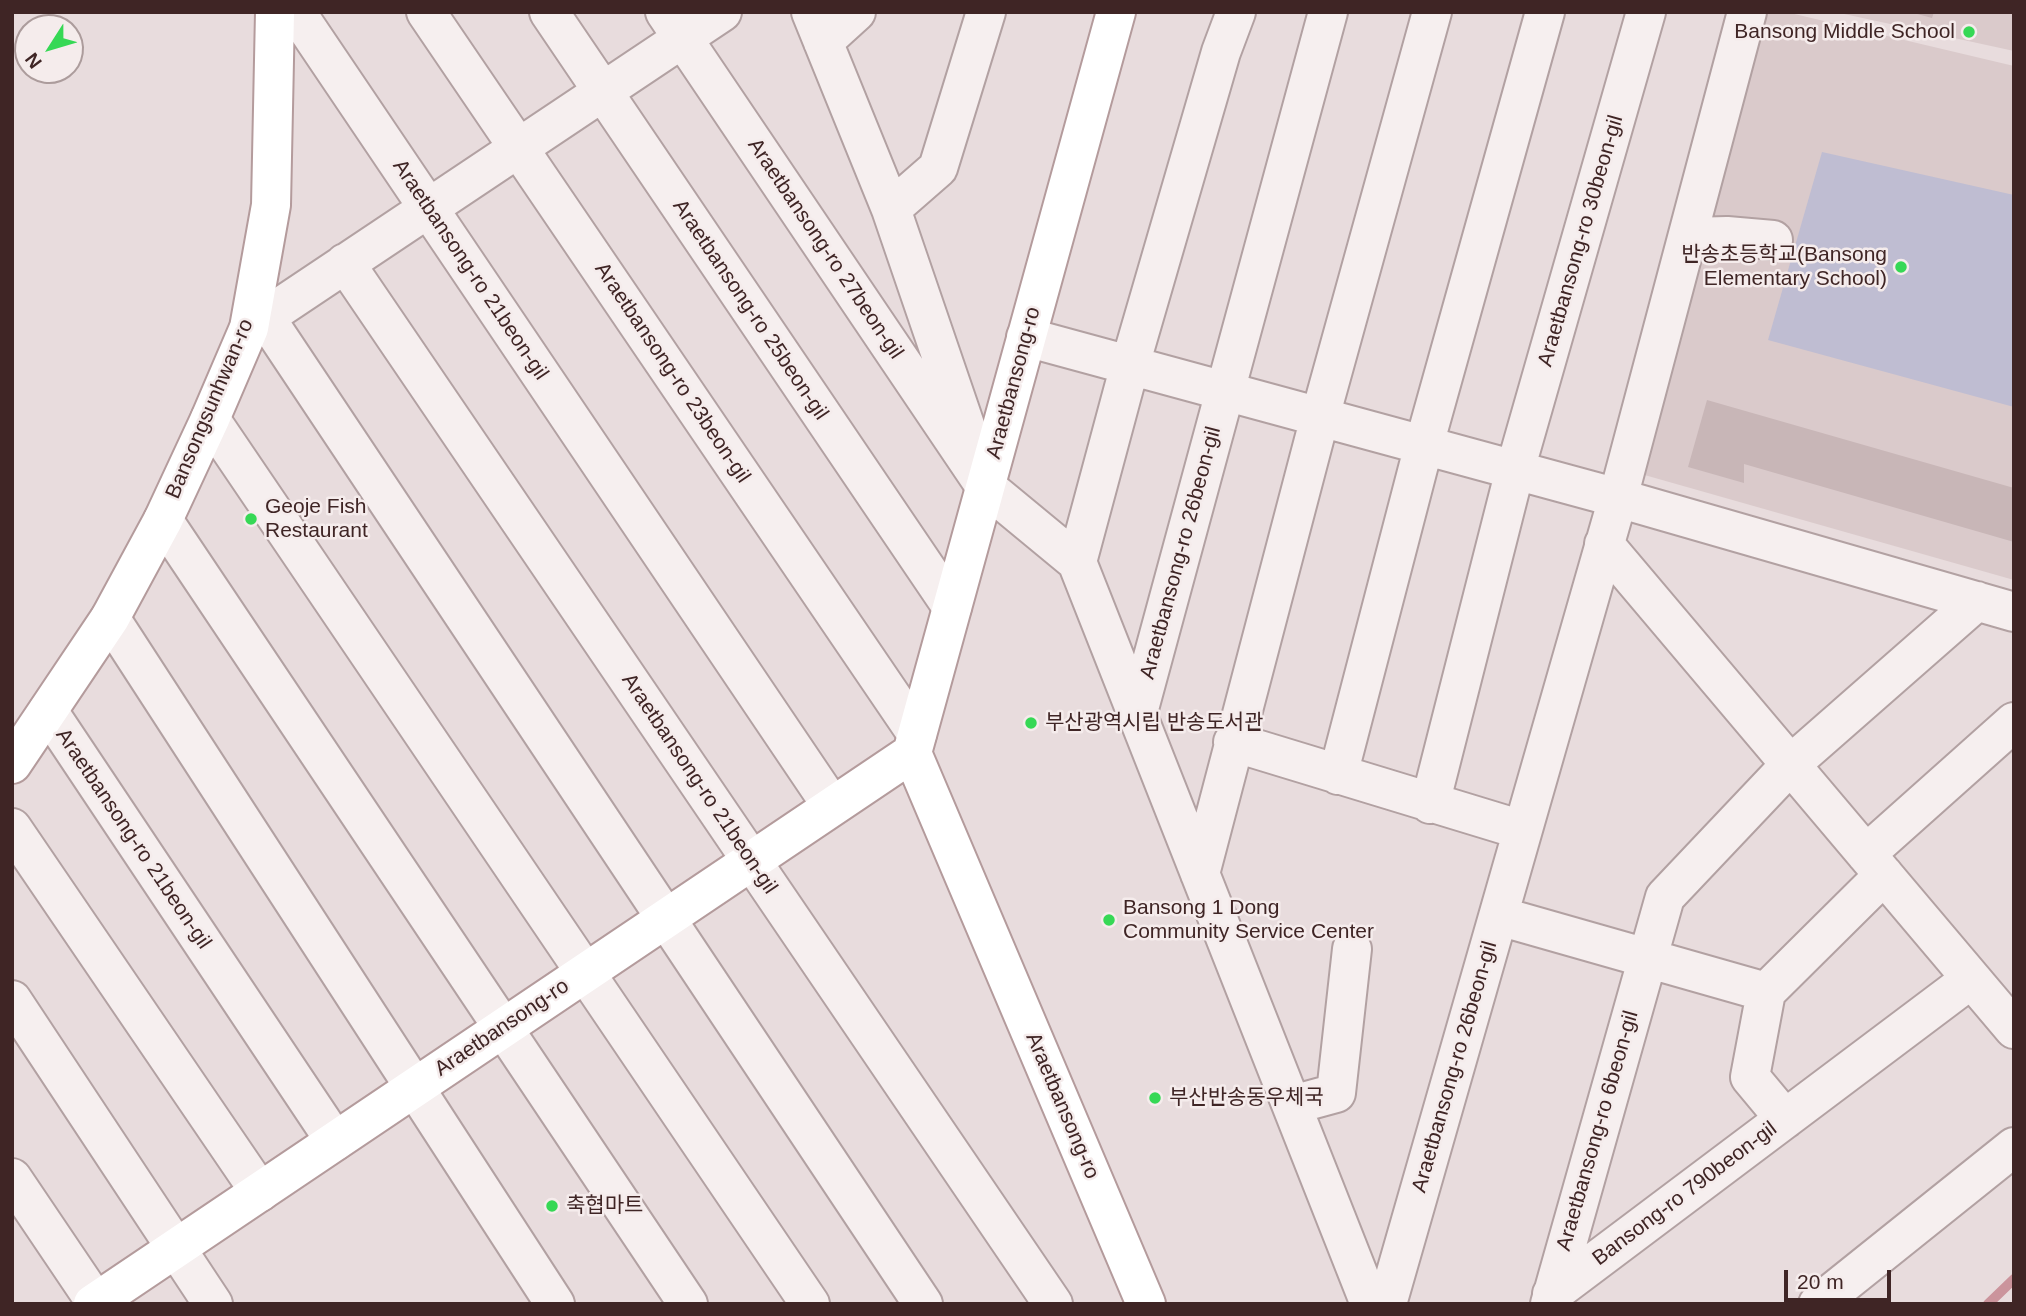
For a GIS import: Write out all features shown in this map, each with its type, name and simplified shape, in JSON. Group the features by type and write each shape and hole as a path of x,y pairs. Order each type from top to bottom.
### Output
{"main road":[{"name":"Bansongsunhwan-ro","path":"12,764 110,618 163,520 257,322 271,205 275,12"},
{"name":"Araetbansong-ro","path":"95,1303 832,806 914,744 1116,12"},
{"name":"Araetbansong-ro","path":"914,744 1146,1304"}],"street":[{"name":"Araetbansong-ro 21beon-gil","path":"296,12 832,806"},
{"name":"Araetbansong-ro 23beon-gil","path":"426,12 914,744"},
{"name":"Araetbansong-ro 25beon-gil","path":"549,12 952,607"},
{"path":"722,12 674,25 602,92 257,322 666,918 923,1304"},
{"path":"856,12 817,27 891,209 985,486"},
{"path":"891,209 938,168 986,12"},
{"path":"1077,562 1130,365 1221,52 1236,12"},
{"path":"1224,391 1328,12"},
{"path":"1200,874 1320,417 1432,12"},
{"path":"1338,775 1424,445 1545,12"},
{"name":"Araetbansong-ro 30beon-gil","path":"1430,804 1516,470 1646,12"},
{"path":"1233,742 1522,830 1618,498 1747,12"},
{"name":"Araetbansong-ro 27beon-gil","path":"674,25 985,486"},
{"path":"1689,237 1727,236 1773,240"},
{"name":"Araetbansong-ro 21beon-gil","path":"345,264 1053,1304"},
{"path":"1027,337 1618,498 2014,612"},
{"name":"Araetbansong-ro 26beon-gil","path":"1137,716 1224,391"},
{"path":"210,419 810,1304"},
{"name":"Araetbansong-ro 26beon-gil","path":"985,486 1077,562 1370,1304"},
{"path":"163,520 688,1304"},
{"path":"1604,544 1971,979 2012,1023"},
{"path":"1647,958 1665,897 1790,765 1977,601"},
{"path":"110,618 555,1304"},
{"name":"Araetbansong-ro 21beon-gil","path":"48,711 335,1141"},
{"path":"1499,916 1766,992 1875,865 2014,722"},
{"path":"12,828 260,1192"},
{"name":"Araetbansong-ro 26beon-gil","path":"1387,1304 1522,830"},
{"path":"1292,1105 1336,1093 1352,949"},
{"name":"Araetbansong-ro 6beon-gil","path":"1551,1299 1647,958"},
{"name":"Bansong-ro 790beon-gil","path":"1551,1299 1971,979"},
{"name":"Bansong-ro 790beon-gil","path":"1766,992 1750,1077 1785,1119"},
{"path":"12,1000 213,1304"},
{"path":"1818,1304 2014,1146"},
{"path":"12,1178 95,1303"}],"shaded area":[{"path":"1768,12 1786,12 2014,66 2014,580 1641,474"},
{"name":"Bansong Middle School","path":"1835,12 2014,12 2014,51"},
{"name":"반송초등학교(Bansong Elementary School)","path":"1822,152 2014,195 2014,407 1768,340"}],"building":[{"path":"1910,12 1934,12 1932,18"},
{"path":"1707,400 2014,488 2014,542 1744,464 1744,483 1688,467"}],"waterway":[{"path":"1988,1304 2014,1279"}],"place":[{"name":"Bansong Middle School","path":"1969,32"},
{"name":"반송초등학교(Bansong Elementary School)","path":"1901,267"},
{"name":"Geoje Fish Restaurant","path":"251,519"},
{"name":"부산광역시립 반송도서관","path":"1031,723"},
{"name":"Bansong 1 Dong Community Service Center","path":"1109,920"},
{"name":"부산반송동우체국","path":"1155,1098"},
{"name":"축협마트","path":"552,1206"}]}
